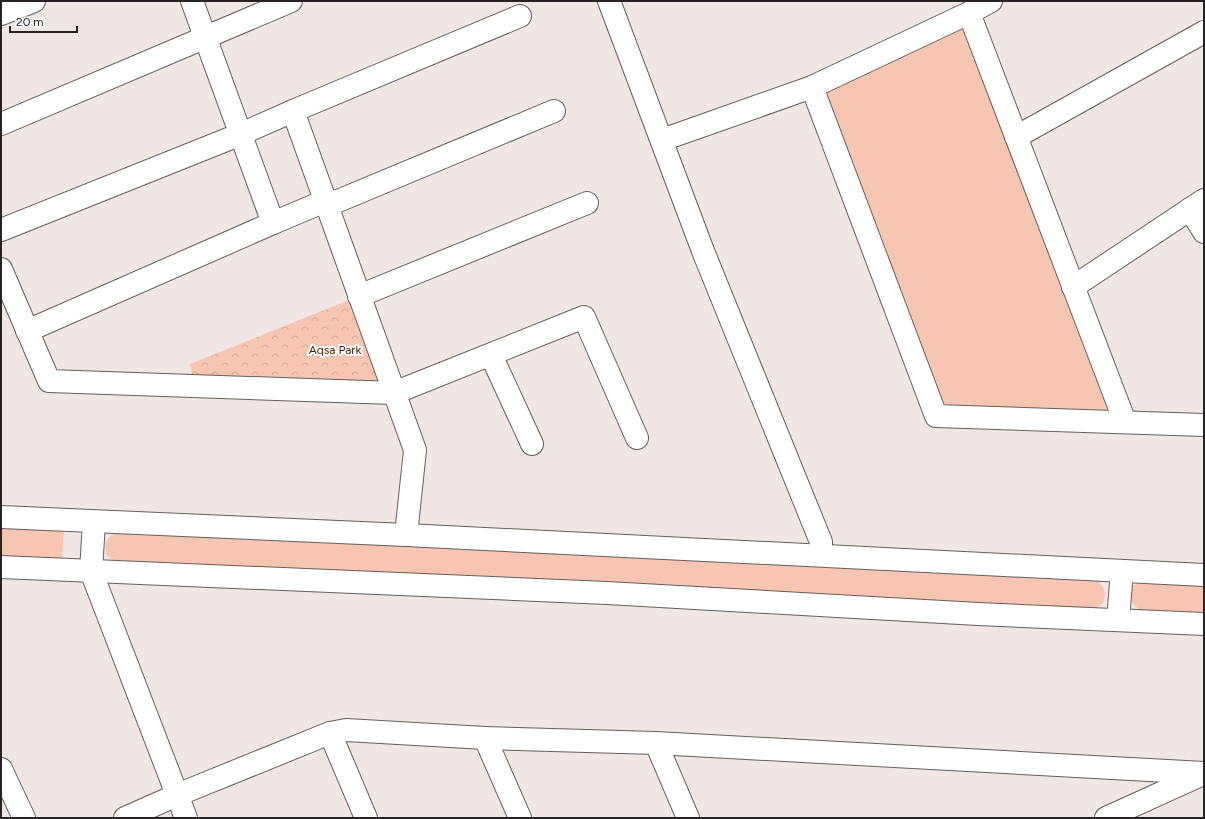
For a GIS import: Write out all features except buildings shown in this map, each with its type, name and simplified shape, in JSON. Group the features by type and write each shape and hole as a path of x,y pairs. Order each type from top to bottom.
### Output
{"street":[{"path":"1,14 34,1"},
{"path":"192,1 273,222"},
{"path":"1,124 291,1"},
{"path":"609,1 703,251 821,542 821,555"},
{"path":"662,140 812,87 969,13 991,1"},
{"path":"969,13 1125,422"},
{"path":"1,230 241,134 292,111 520,16"},
{"path":"1016,137 1204,32"},
{"path":"812,87 936,416 1204,425"},
{"path":"292,111 415,450 406,535"},
{"path":"27,331 273,222 325,204 554,111"},
{"path":"359,296 588,202"},
{"path":"1073,287 1197,205 1204,232"},
{"path":"1,269 49,381 394,393 584,317 637,438"},
{"path":"491,354 532,444"},
{"path":"1,517 821,555 1204,575"},
{"path":"94,522 91,571 186,818"},
{"path":"1,567 607,593 970,614 1204,624"},
{"path":"1118,620 1122,571"},
{"path":"125,818 330,734 346,730 485,738 656,743 1204,773"},
{"path":"330,734 366,818"},
{"path":"485,738 520,818"},
{"path":"656,743 688,818"},
{"path":"1,769 24,818"},
{"path":"1106,818 1204,773"}],"green space":[{"path":"969,13 1125,422 936,416 812,87"},
{"name":"Aqsa Park","path":"359,296 394,393 195,387 190,364"},
{"path":"1,526 64,529 62,560 1,558"},
{"path":"124,530 1096,580 1103,587 1105,596 1103,603 1097,608 1089,609 115,561 107,556 105,545 108,538"},
{"path":"1142,583 1204,586 1204,614 1143,612 1132,602 1130,596 1130,588 1134,585"}]}
